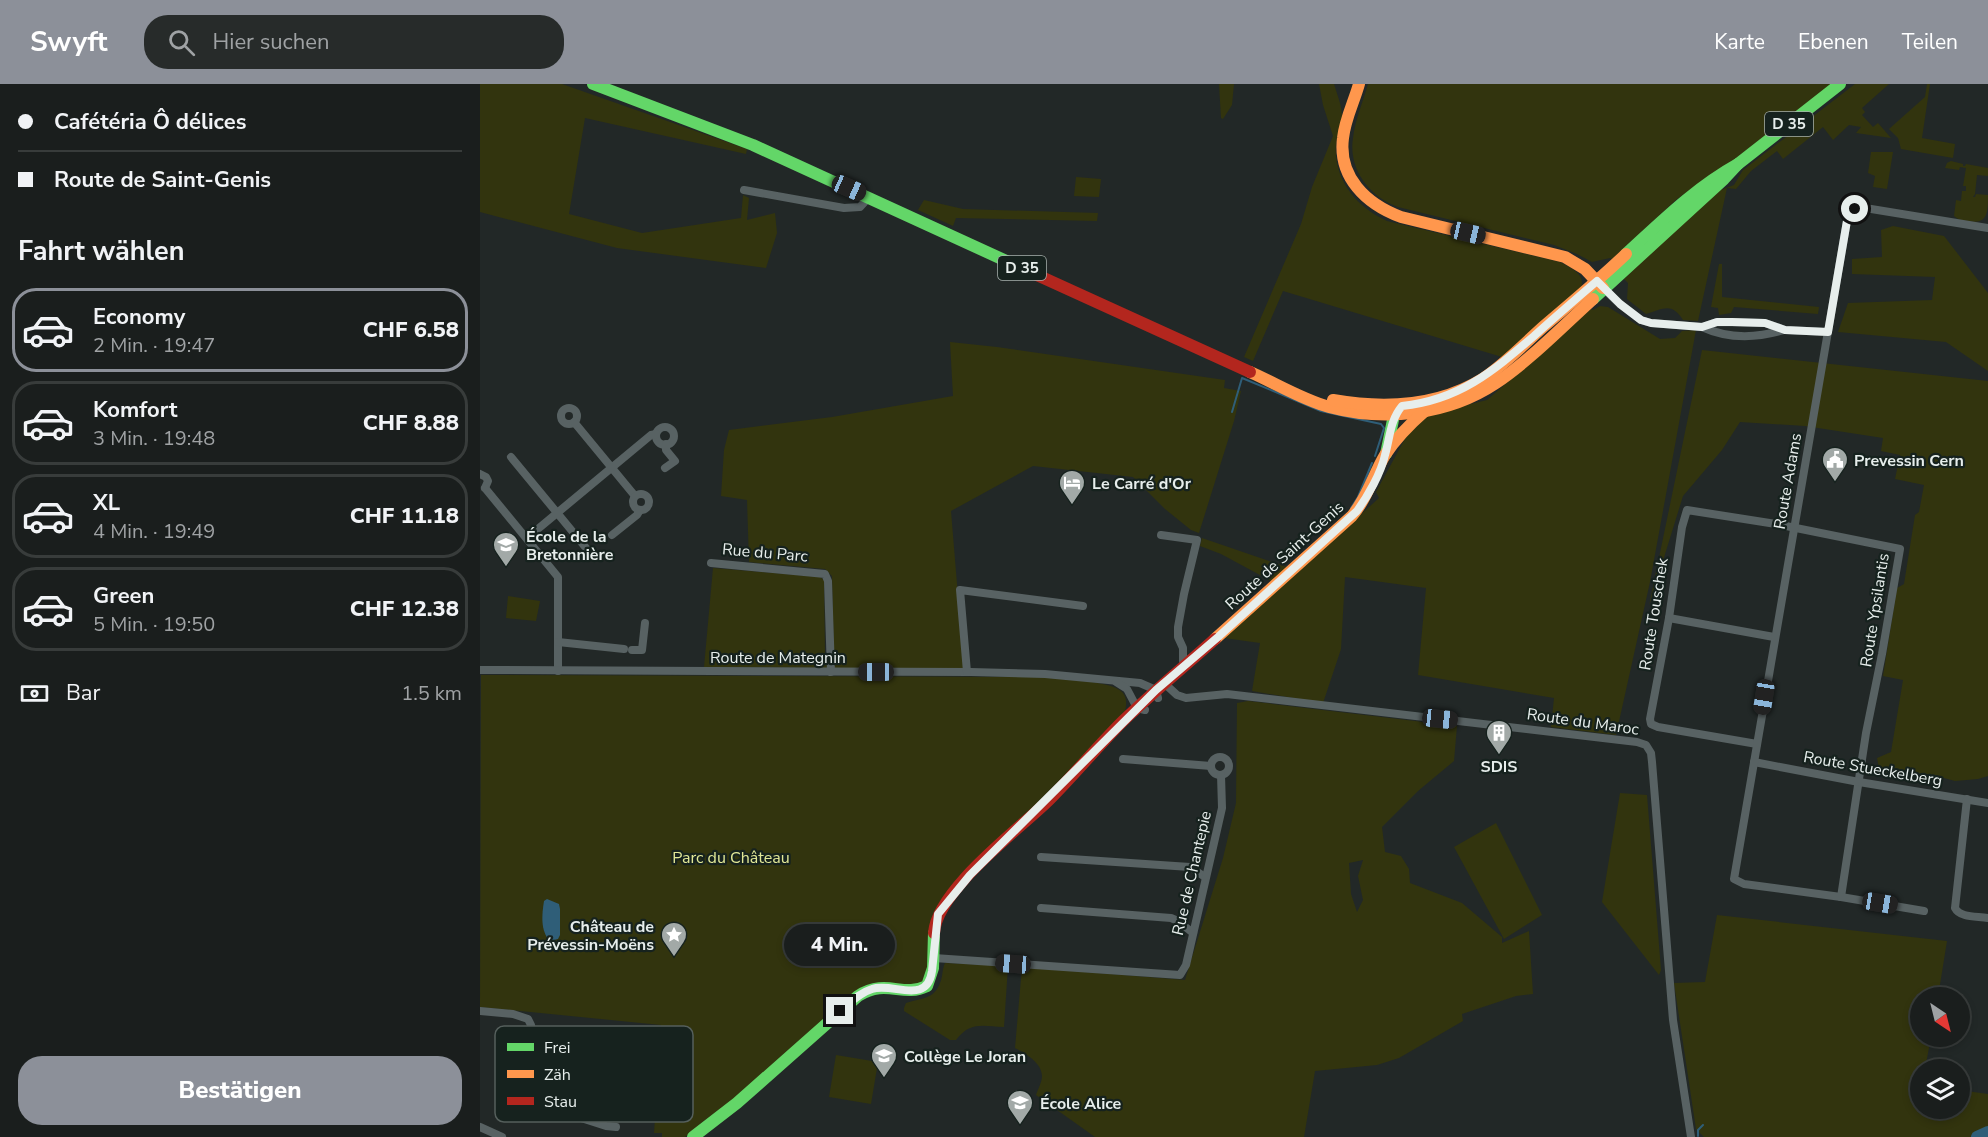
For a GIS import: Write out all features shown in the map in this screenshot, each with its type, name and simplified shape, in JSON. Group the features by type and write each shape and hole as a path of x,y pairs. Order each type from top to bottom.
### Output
{"main road":[{"name":"D 35","path":"592,84 726,134 869,197 1292,391 1300,397 1339,410 1363,414 1426,410 1472,396 1506,376 1601,285 1690,194 1720,173 1738,164 1840,84"},
{"path":"1359,84 1345,130 1343,154 1351,180 1368,201 1385,212 1401,217 1565,257 1585,269 1601,285"},
{"name":"D 35","path":"1402,412 1442,398 1483,378 1601,285"},
{"name":"Route de Saint-Genis","path":"1386,455 1426,410"},
{"path":"1402,412 1410,421 1407,429"},
{"name":"Route de Saint-Genis","path":"702,1137 746,1103 824,1031 864,1000 878,995 913,998 927,995 936,985 937,959 946,914 1015,832 1095,751 1186,665 1357,511 1370,491 1402,412"},
{"name":"Route de Saint-Genis","path":"693,1137 737,1103 858,996 875,988 886,987 912,991 927,986 937,959"}],"street":[{"path":"744,190 844,208 860,207 869,197"},
{"name":"Route Adams","path":"1841,897 1744,884 1734,879 1848,215 1855,209 1866,208 1988,228"},
{"path":"1601,285 1641,320 1663,325 1702,327 1727,335 1764,336 1785,330"},
{"path":"1702,327 1717,322 1765,323 1785,330 1828,332"},
{"path":"1811,331 1825,348"},
{"path":"574,422 635,496"},
{"path":"526,538 651,435 656,434 662,428 670,429 673,434 672,439 666,444 659,443 656,434"},
{"path":"665,468 675,461 666,450 666,444"},
{"path":"511,457 591,554"},
{"path":"480,474 488,481 483,489 558,577 558,671"},
{"path":"612,535 640,510 646,508 648,500 644,495 635,496"},
{"path":"635,496 633,504 640,510"},
{"name":"Route Touschek","path":"1757,744 1651,724 1681,537 1687,510 1794,528"},
{"name":"Route Ypsilantis","path":"1794,528 1900,549 1859,782"},
{"path":"1161,536 1197,540 1178,627 1178,637 1186,665"},
{"name":"Rue du Parc","path":"711,563 825,574 828,581 831,672"},
{"path":"967,672 960,590 1083,606"},
{"path":"1669,618 1774,637"},
{"path":"558,642 642,650 645,623"},
{"path":"1183,648 1199,654"},
{"name":"Route de Mategnin","path":"480,670 1045,674 1140,683 1162,690"},
{"path":"1112,681 1127,689 1141,709"},
{"name":"Route du Maroc","path":"1162,690 1186,698 1227,694 1614,739 1646,745 1651,753 1652,762 1673,1020 1691,1137"},
{"path":"1222,756 1228,760 1229,769 1221,775 1213,772 1211,766 1216,757 1222,756"},
{"path":"1123,759 1211,766"},
{"name":"Route Stueckelberg","path":"1754,762 1988,803"},
{"name":"Rue de Chantepie","path":"937,959 1180,975 1184,970 1222,807 1221,775"},
{"path":"1859,782 1841,897 1924,911"},
{"path":"1967,799 1954,908 1961,914 1988,918"},
{"path":"1041,857 1190,867 1205,877"},
{"path":"1041,908 1171,918 1193,933"},
{"path":"480,1011 513,1014 528,1019 531,1026"},
{"path":"594,1122 616,1127"},
{"path":"485,1131 502,1137"}],"green space":[{"path":"480,84 562,84 747,149 746,154 585,118 569,214 642,233 741,218 743,195 749,198 747,220 775,213 777,233 766,268 617,248 480,212"},
{"path":"1219,84 1234,84 1232,105 1223,119 1221,118"},
{"path":"1319,84 1334,84 1342,116 1336,144 1338,169 1356,200 1366,208 1387,221 1560,262 1579,275 1581,288 1502,357 1283,291 1253,361 1244,357 1301,224 1312,187 1333,136"},
{"path":"1368,84 1832,84 1730,163 1677,199 1612,259 1592,262 1554,245 1398,207 1378,196 1363,181 1352,150 1355,124"},
{"path":"1855,84 1889,84 1862,108 1865,112 1862,115 1873,127 1878,123 1891,138 1856,133 1861,127 1849,125 1833,140 1823,127 1783,159 1777,151 1751,171 1736,189 1727,188 1698,321 1683,320 1675,311 1667,308 1646,314 1627,299 1628,283 1624,279 1715,192 1734,185 1743,170"},
{"path":"1927,84 1930,84 1922,138 1955,144 1953,158 1901,149 1898,138 1889,129 1925,97"},
{"path":"1871,152 1893,152 1887,189 1873,187 1875,176 1868,173"},
{"path":"1951,161 1963,164 1963,166 1966,164 1988,168 1988,176 1977,175 1973,197 1976,194 1988,195 1986,216 1980,221 1962,220 1954,216 1956,200 1961,201 1962,191 1966,191 1966,186 1963,186 1966,168 1960,167 1959,170 1945,168"},
{"path":"1076,177 1101,179 1099,197 1074,196"},
{"path":"924,200 963,209 1098,213 1097,221 956,218 953,226 918,210"},
{"path":"1893,226 1944,236 1988,293 1988,371 1946,342 1838,332 1848,303 1932,300 1935,277 1852,274 1852,259 1882,257 1881,230"},
{"path":"1719,264 1722,264 1722,297 1819,307 1818,314 1734,307 1731,313 1719,315 1718,308 1711,307"},
{"path":"1600,306 1608,307 1660,339 1675,338 1682,331 1696,330 1650,582 1616,735 1551,727 1554,698 1418,675 1426,588 1345,577 1341,649 1323,703 1252,691 1260,643 1224,638 1379,498 1376,492 1407,435 1430,414 1487,400 1591,309"},
{"path":"950,342 1225,380 1224,388 1241,391 1199,533 1191,530 1165,509 1133,477 1033,466 951,511 964,669 704,667 713,568 820,577 824,580 825,658 834,658 832,576 825,569 749,562 747,500 721,496 724,450 729,430 832,417 953,396"},
{"path":"1702,350 1988,381 1988,776 1955,781 1933,775 1898,771 1880,773 1877,758 1891,752 1903,680 1883,676 1897,588 1904,584 1915,515 1919,512 1924,485 1895,479 1900,455 1881,451 1883,438 1805,426 1740,422 1722,450 1683,496 1649,606"},
{"path":"1202,538 1287,567 1271,581 1221,554 1200,546"},
{"path":"508,596 540,601 536,621 506,618"},
{"name":"Parc du Château","path":"481,675 1037,677 1108,685 1123,693 1126,698 1124,715 1001,839 933,913 929,975 918,987 872,983 734,1100 685,1137 662,1137 662,1133 654,1133 655,1122 693,1122 693,1026 661,1026 480,1007"},
{"path":"1248,701 1457,726 1454,761 1418,791 1382,827 1385,852 1401,856 1409,869 1410,883 1462,903 1502,937 1502,943 1529,931 1533,994 1516,996 1462,1014 1463,1021 1399,1058 1377,1065 1315,1071 1304,1137 1095,1137 1036,1095 1041,1081 1041,1071 1032,1059 1015,1048 1022,967 1185,980 1223,858 1236,803 1237,703","holes":["1363,860 1358,876 1363,900 1357,912 1351,894 1349,863"]},
{"path":"1620,793 1647,795 1661,970 1659,975 1602,902"},
{"path":"1496,823 1542,915 1504,939 1454,847"},
{"path":"1717,915 1947,941 1940,987 1910,987 1910,1047 1929,1047 1927,1059 1910,1059 1910,1119 1970,1119 1970,1092 1988,1094 1988,1137 1704,1137 1696,1129 1674,983 1705,982"},
{"path":"945,963 1008,966 1004,1027 972,1027 956,1040 950,1040 904,1011 906,1003 934,993 940,983"},
{"path":"836,1055 878,1062 871,1104 829,1097"}],"water":[{"path":"547,899 559,904 560,909 560,935 558,939 550,941 542,922 544,901"}],"waterway":[{"path":"1232,412 1242,378 1321,411 1381,424 1384,428 1375,456"},
{"path":"1351,508 1372,463"},
{"path":"1698,1136 1698,1130 1703,1125"},
{"path":"1977,1137 1988,1132"}],"traffic: fast":[{"path":"593,84 753,145 1026,270"},
{"path":"1626,254 1693,194 1738,164 1840,84"},
{"path":"1593,299 1738,164"},
{"path":"1386,454 1394,415"},
{"path":"693,1137 737,1103 858,996 878,989 910,990 927,986 933,968 934,933"}],"traffic: slow":[{"path":"1359,84 1346,124 1343,152 1350,177 1366,197 1376,205 1401,217 1565,257 1585,269 1603,288"},
{"path":"1333,400 1392,405 1430,400 1466,388 1500,366 1626,254"},
{"path":"1250,372 1309,400 1350,412 1394,414 1437,409 1477,394 1496,383 1533,354 1593,299"},
{"path":"1215,639 1352,516 1389,449 1426,410"}],"traffic: jam":[{"path":"1026,270 1250,372"},
{"path":"934,933 938,916 949,898 980,862 1048,801 1123,721 1215,639"}],"place":[{"name":"Prevessin Cern","path":"1835,483"},
{"name":"Le Carré d'Or","path":"1072,506"},
{"name":"École de la Bretonnière","path":"506,568"},
{"name":"SDIS","path":"1499,756"},
{"name":"Château de Prévessin-Moëns","path":"674,958"},
{"name":"Collège Le Joran","path":"884,1079"},
{"name":"École Alice","path":"1020,1126"}],"route":[{"path":"840,1011 858,996 872,989 883,987 912,991 927,986 931,978 934,958 936,919 942,908 993,850 1015,832 1122,723 1357,511 1370,491 1386,455 1394,416 1402,406 1442,398 1483,378 1597,281 1620,304 1641,320 1651,323 1702,327 1717,322 1765,323 1785,330 1828,332 1848,215 1855,209"}]}
